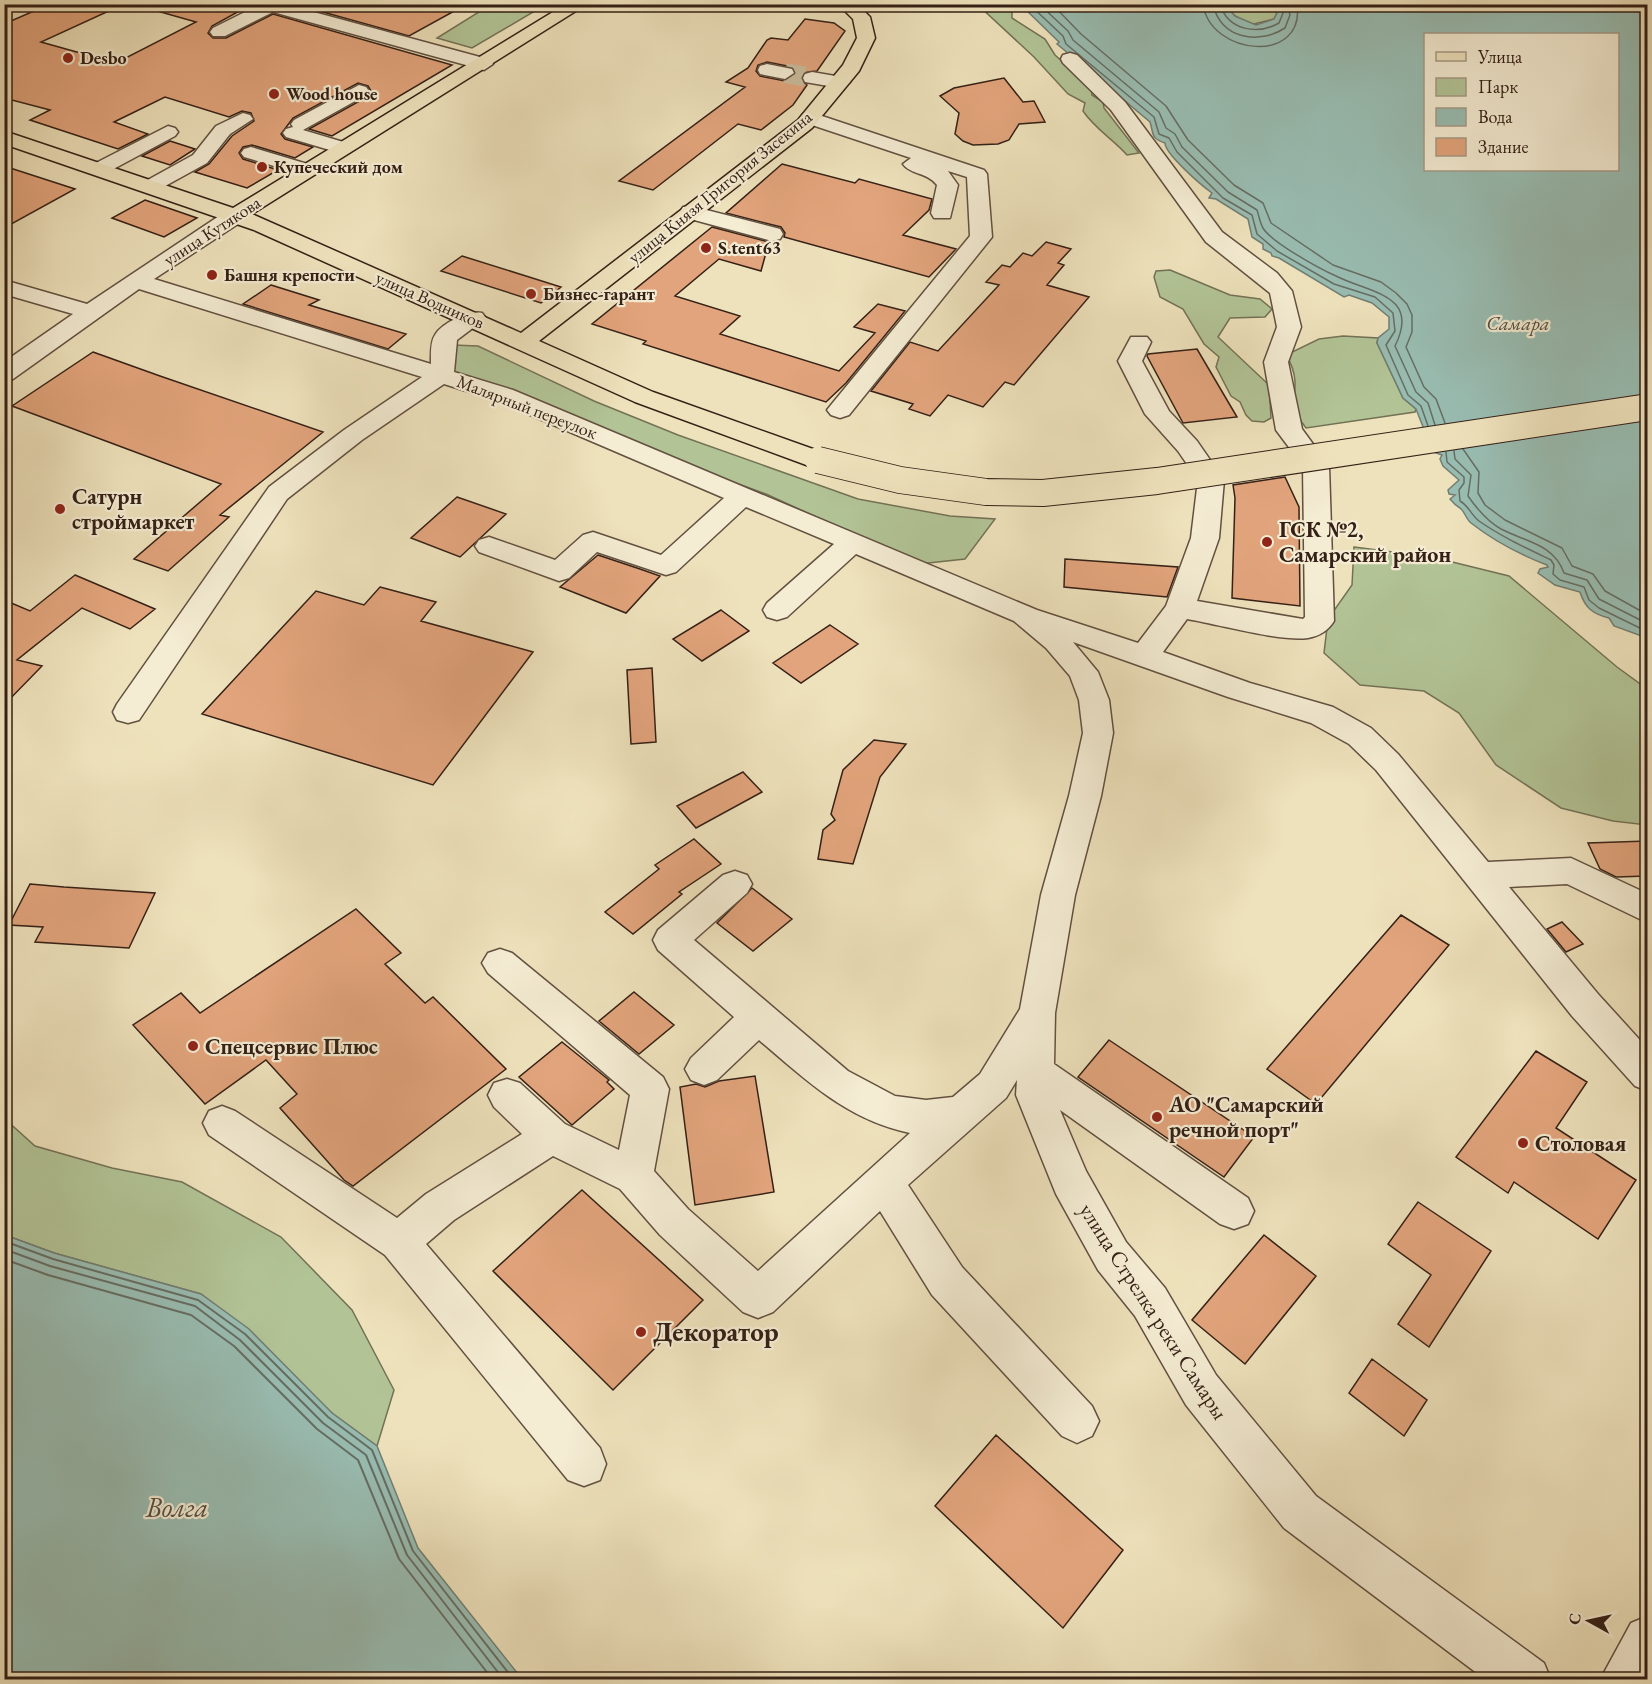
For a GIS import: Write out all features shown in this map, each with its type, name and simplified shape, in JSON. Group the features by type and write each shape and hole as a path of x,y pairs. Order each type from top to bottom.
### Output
{"main road":[{"name":"улица Кутякова","path":"236,215 579,4"},
{"name":"улица Князя Григория Засекина","path":"522,343 807,121 852,67 866,38 861,17 846,4"},
{"name":"улица Водников","path":"4,137 236,215 474,318 522,343 644,397 818,460 900,480 986,492 1043,493 1157,481 1647,407"}],"street":[{"path":"219,32 266,6 484,64"},
{"path":"1070,59 1118,106 1214,237 1269,278 1281,291 1289,327 1276,362 1289,429 1316,466 1320,621 1309,628 1295,629 1180,608"},
{"path":"812,78 840,82"},
{"path":"343,148 297,129 359,91"},
{"path":"151,186 200,159 223,130 243,119"},
{"path":"807,121 939,172 948,185 942,213"},
{"path":"807,121 977,174 981,237 840,410"},
{"path":"99,169 168,132"},
{"path":"261,151 313,166"},
{"path":"691,212 772,234"},
{"name":"улица Кутякова","path":"4,374 136,281 236,215"},
{"name":"Малярный переулок","path":"136,281 504,395 907,563"},
{"path":"4,287 91,312"},
{"path":"128,712 278,493 353,435 441,375 445,337 474,318"},
{"path":"1139,342 1131,361 1158,414 1188,446 1211,480 1205,538 1180,608 1144,657"},
{"path":"489,546 559,572 593,541 666,566 743,495"},
{"path":"777,610 854,541"},
{"name":"улица Стрелка реки Самары","path":"907,563 1024,614 1056,641 1083,672 1094,700 1098,733 1085,796 1058,895 1037,1013 1035,1095 1070,1181 1112,1256 1150,1302 1201,1390 1300,1512 1527,1680"},
{"path":"1024,614 1239,690 1322,716 1360,736 1387,762 1584,1005 1647,1075"},
{"path":"1479,876 1571,871 1647,910"},
{"path":"735,884 670,940 835,1083 859,1098 896,1115 918,1119 962,1112"},
{"path":"500,963 650,1089 634,1176"},
{"path":"507,1095 551,1136 634,1176 674,1222 758,1298 993,1086 1037,1013"},
{"path":"704,1069 760,1016"},
{"path":"1036,1072 1234,1210"},
{"path":"222,1123 399,1242 584,1464"},
{"path":"399,1242 440,1207 551,1136"},
{"path":"884,1182 947,1281 1077,1421"},
{"path":"1624,1680 1647,1640"}],"green space":[{"path":"490,5 545,5 472,48 437,38"},
{"path":"978,5 1005,5 1012,8 1012,18 1045,39 1055,55 1091,87 1092,95 1103,102 1104,108 1139,153 1127,155 1083,111 1085,103 1068,94 1034,57"},
{"path":"1225,5 1272,5 1272,9 1277,13 1274,19 1250,25 1235,16"},
{"path":"1170,270 1230,295 1260,299 1272,309 1265,317 1230,318 1218,337 1269,385 1271,418 1264,422 1252,421 1246,415 1240,402 1231,396 1216,367 1219,357 1204,344 1183,309 1160,297 1154,277 1156,271"},
{"path":"1343,336 1378,338 1377,343 1403,398 1416,409 1415,412 1306,428 1292,409 1295,381 1293,368 1286,355 1319,339"},
{"path":"453,345 478,346 594,401 678,435 858,499 950,516 995,519 965,559 919,564 766,494 463,384 448,369"},
{"path":"1354,547 1432,557 1509,576 1617,667 1647,689 1647,825 1613,821 1561,808 1496,765 1459,713 1424,691 1360,685 1324,653 1328,619 1352,585"},
{"path":"5,1119 35,1146 112,1168 182,1182 281,1237 352,1310 394,1390 377,1446 332,1413 201,1294 54,1253 5,1235"}],"water":[{"name":"Самара","path":"1272,4 1627,4 1647,18 1647,638 1614,626 1609,618 1590,610 1580,592 1555,585 1538,573 1540,569 1548,567 1547,565 1508,547 1469,521 1462,510 1450,499 1455,495 1449,494 1448,490 1459,480 1443,466 1440,459 1442,455 1433,452 1416,409 1403,398 1377,343 1378,338 1389,329 1389,317 1372,303 1349,295 1344,297 1263,249 1263,244 1252,237 1248,219 1216,199 1209,198 1212,193 1177,162 1165,143 1155,137 1150,122 1057,44 1059,42 1021,5 1225,5 1235,16 1256,25 1274,19 1277,13 1272,9"},
{"name":"Волга","path":"5,1235 54,1253 201,1294 249,1329 332,1413 377,1446 418,1548 522,1679 5,1679"}],"building":[{"path":"50,4 124,4 41,42 116,63 196,22 157,11 158,4 252,4 212,26 208,33 213,38 226,38 273,14 452,65 332,136 309,129 367,97 371,91 368,86 358,83 293,118 281,134 285,139 313,147 295,158 252,145 243,147 239,153 243,159 278,170 247,188 195,172 209,164 232,136 254,121 251,113 242,111 229,117 165,97 114,122 148,134 118,149 30,120 50,110 4,98 4,24"},
{"path":"294,4 467,4 409,36"},
{"path":"805,19 834,23 845,31 817,71 803,73 801,79 807,85 793,105 761,130 738,124 653,190 619,181 745,87 726,82 748,68 767,40 771,38 788,40","holes":["767,62 792,67 796,74 785,81 760,76 756,71 758,65"]},
{"path":"1004,78 1023,102 1034,101 1045,122 1019,124 1009,140 998,144 973,145 963,141 955,134 959,113 940,96 954,88"},
{"path":"170,141 195,149 170,165 142,156"},
{"path":"782,164 855,183 859,179 932,199 929,210 903,235 956,249 929,277 784,237 785,233 781,227 726,213"},
{"path":"4,166 75,189 4,228"},
{"path":"145,200 197,218 164,237 112,218"},
{"path":"712,227 769,242 761,271 719,259 675,296 740,316 720,334 839,371 875,333 854,327 878,304 905,311 846,383 826,402 643,344 646,341 592,324"},
{"path":"1046,242 1071,249 1058,263 1064,265 1047,285 1089,297 1014,385 1005,382 983,407 948,395 930,416 909,409 913,404 871,391 910,342 938,351 999,285 986,282 1002,265 1010,267 1023,253 1032,256"},
{"path":"462,256 561,287 541,303 441,271"},
{"path":"271,285 319,300 309,305 406,334 388,349 243,304"},
{"path":"1197,349 1237,417 1183,423 1147,356 1148,354"},
{"path":"93,352 323,432 220,515 229,517 168,571 134,559 221,484 12,406"},
{"name":"ГСК №2, Самарский район","path":"1285,477 1299,507 1300,606 1232,598 1235,498 1233,485"},
{"path":"457,497 506,514 460,557 411,538"},
{"path":"598,555 660,576 626,613 560,587"},
{"path":"1065,559 1178,567 1167,597 1064,587"},
{"path":"75,575 155,609 130,629 82,608 17,660 42,666 4,705 4,600 30,611"},
{"path":"380,587 436,602 421,621 533,652 433,785 202,714 316,591 364,605"},
{"path":"721,610 749,631 702,661 673,639"},
{"path":"830,625 858,644 801,683 773,663"},
{"path":"652,668 656,742 631,744 627,670"},
{"path":"874,740 906,744 880,777 853,864 818,859 823,830 835,820 831,814 843,770"},
{"path":"743,772 762,792 696,828 677,806"},
{"path":"694,839 721,864 679,892 682,894 633,934 605,912 659,869 655,865"},
{"path":"1647,841 1647,876 1616,877 1600,869 1588,843"},
{"path":"30,884 155,893 129,948 35,942 43,927 9,925"},
{"path":"752,888 792,919 753,951 717,923"},
{"path":"356,909 401,953 385,964 425,1003 433,997 506,1069 353,1186 344,1180 280,1108 297,1094 266,1060 205,1104 133,1025 181,993 200,1013"},
{"path":"1401,915 1449,945 1316,1104 1267,1069"},
{"path":"1562,922 1583,944 1566,952 1547,929"},
{"path":"634,992 674,1025 639,1054 599,1021"},
{"path":"1109,1040 1254,1137 1224,1177 1078,1077"},
{"path":"562,1042 609,1080 607,1082 614,1089 572,1125 519,1077"},
{"name":"Столовая","path":"1536,1051 1587,1082 1556,1128 1636,1180 1598,1239 1514,1182 1508,1193 1456,1157"},
{"path":"755,1076 774,1192 695,1205 680,1087 696,1084 705,1087 719,1081"},
{"path":"582,1190 703,1300 613,1390 493,1271"},
{"path":"1418,1202 1491,1251 1429,1347 1398,1324 1431,1275 1388,1244"},
{"path":"1264,1235 1316,1276 1245,1364 1192,1320"},
{"path":"1372,1359 1427,1400 1404,1436 1349,1393"},
{"path":"996,1435 1123,1550 1063,1628 935,1506"}],"tunnel":[{"path":"785,73 812,78"}],"place":[{"name":"Desbo","path":"68,58"},
{"name":"Wood house","path":"274,94"},
{"name":"Купеческий дом","path":"262,167"},
{"name":"S.tent63","path":"706,248"},
{"name":"Башня крепости","path":"212,275"},
{"name":"Бизнес-гарант","path":"531,294"},
{"name":"Сатурн строймаркет","path":"60,509"},
{"name":"ГСК №2, Самарский район","path":"1267,542"},
{"name":"Спецсервис Плюс","path":"193,1046"},
{"name":"АО \"Самарский речной порт\"","path":"1157,1117"},
{"name":"Столовая","path":"1523,1143"},
{"name":"Декоратор","path":"641,1332"}]}
